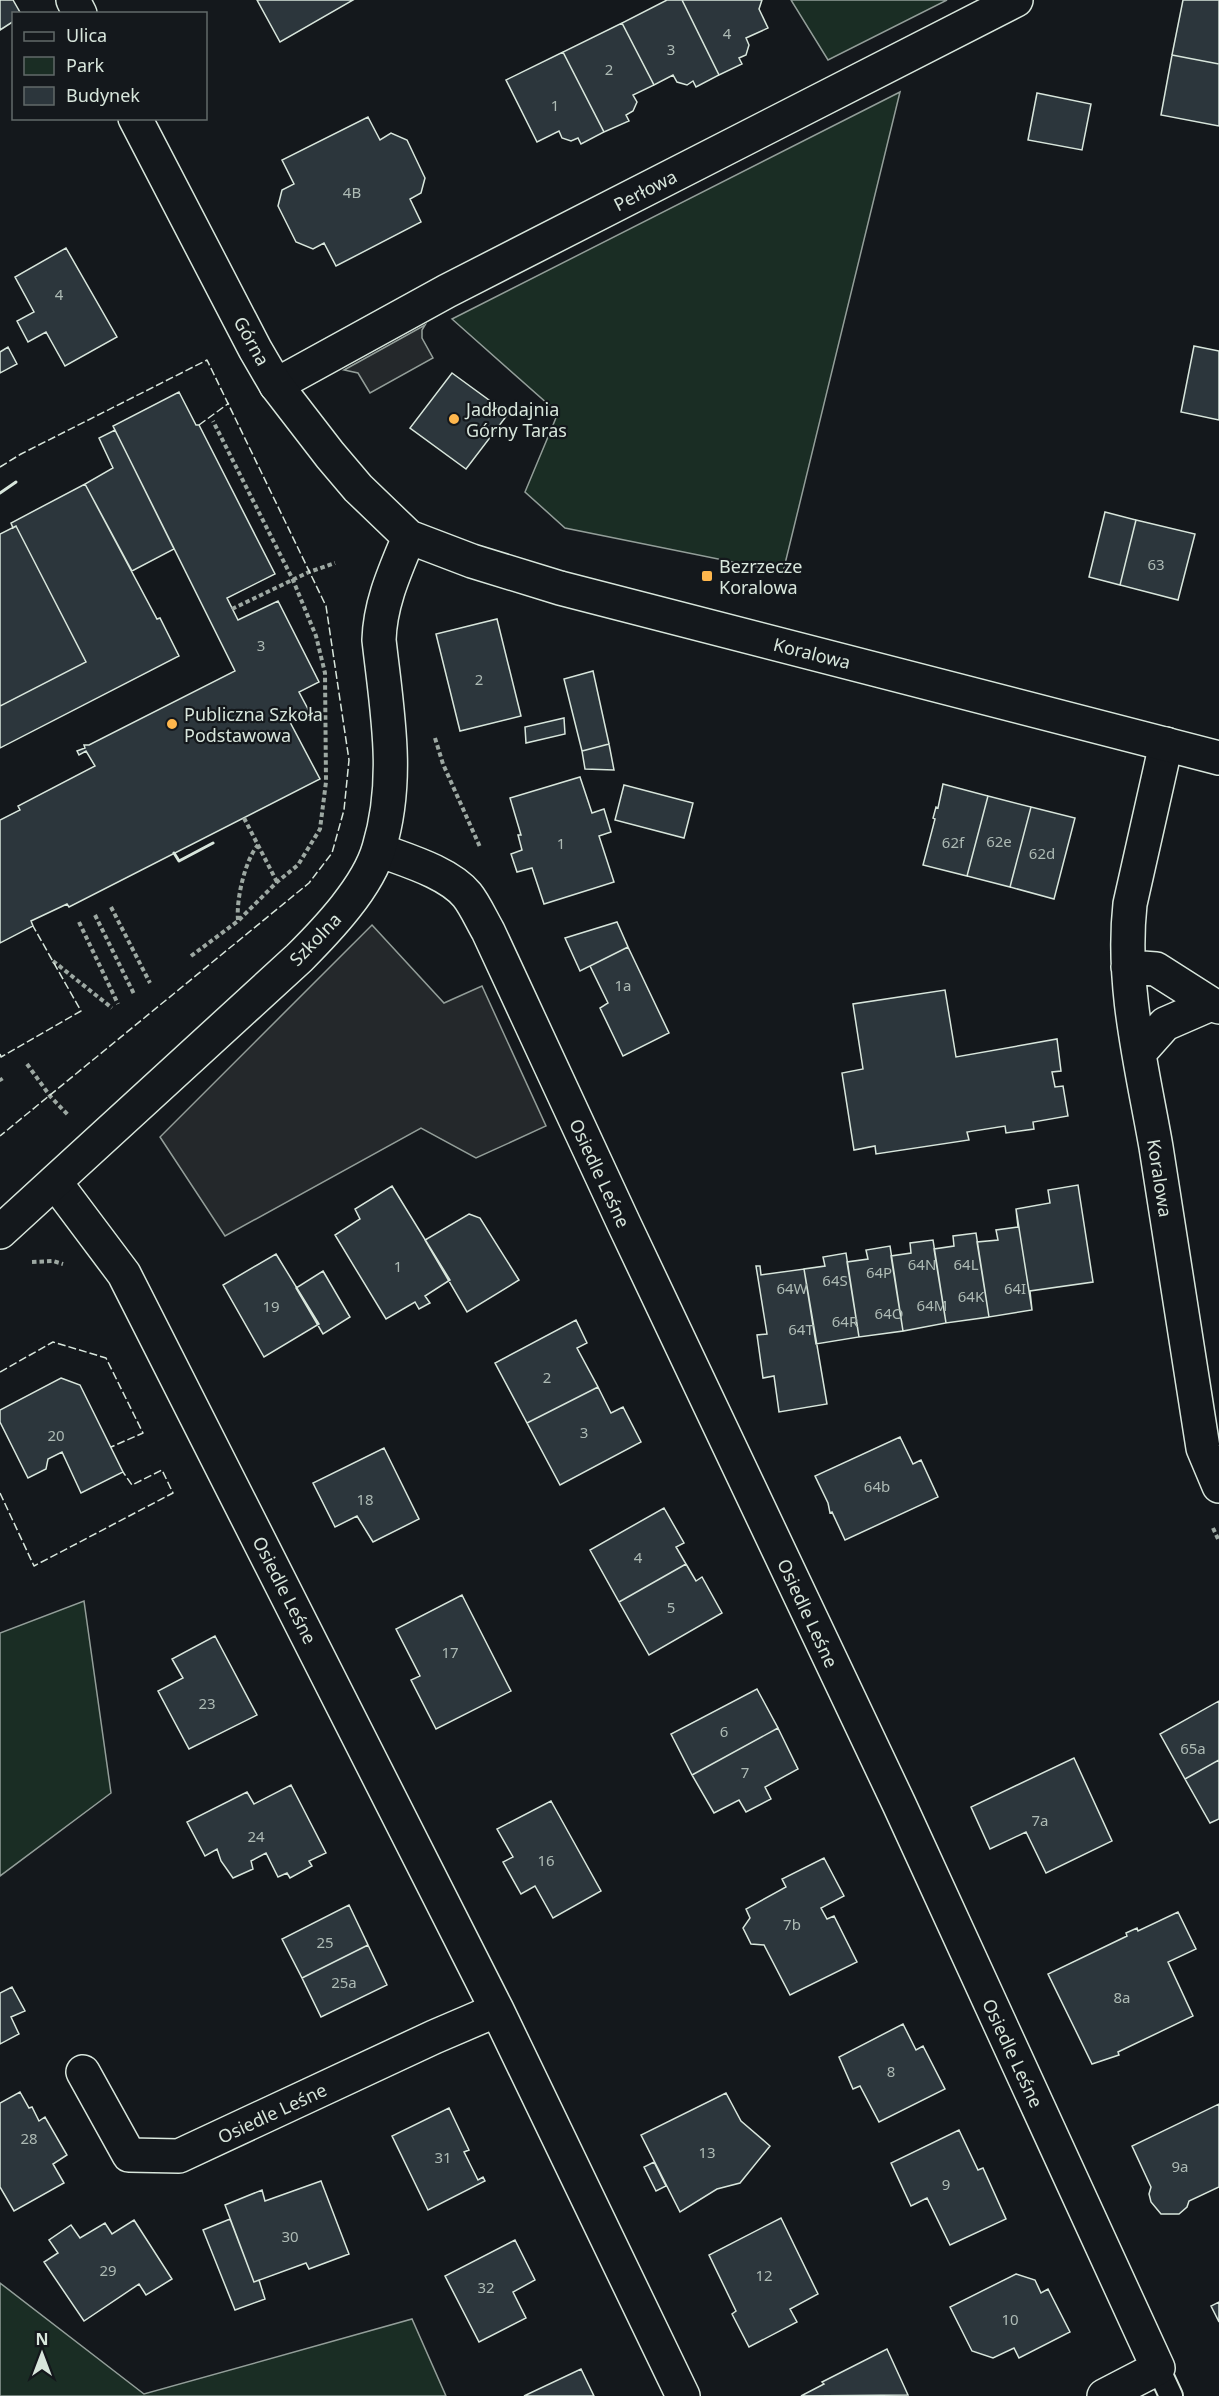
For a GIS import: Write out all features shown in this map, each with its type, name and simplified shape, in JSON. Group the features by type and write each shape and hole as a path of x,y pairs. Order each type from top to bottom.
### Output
{"street":[{"name":"Perłowa","path":"276,385 447,291 1016,0"},
{"name":"Górna","path":"136,120 276,385 358,488 409,537"},
{"name":"Koralowa","path":"409,537 472,561 560,588 1219,758"},
{"name":"Szkolna","path":"0,1232 318,939 346,906 379,850 389,799 391,744 379,624 388,590 409,537"},
{"name":"Koralowa","path":"1166,744 1130,904 1127,931 1129,995 1203,1448 1219,1486"},
{"name":"Osiedle Leśne","path":"379,850 422,866 455,885 466,895 488,931 899,1804 1165,2382 1104,2396"},
{"path":"1128,967 1156,969 1215,1005"},
{"path":"1140,1052 1165,1024 1215,1005"},
{"name":"Osiedle Leśne","path":"55,1182 124,1274 497,2010 683,2396"},
{"name":"Osiedle Leśne","path":"83,2072 129,2155 179,2156 497,2010"}],"path":[{"path":"191,956 238,921 277,882 298,865 320,829 327,782 325,673 316,636 293,580 213,421"},
{"path":"232,609 335,563"},
{"path":"434,736 443,764 481,850"},
{"path":"244,818 277,882"},
{"path":"238,921 236,908 250,853 258,845"},
{"path":"111,907 150,983"},
{"path":"95,915 134,994"},
{"path":"79,922 118,1004"},
{"path":"53,961 112,1008"},
{"path":"27,1064 50,1096 72,1120"}],"green space":[{"path":"791,0 947,0 828,60"},
{"path":"900,92 783,572 565,528 525,492 558,413 452,319"},
{"path":"84,1601 111,1793 0,1876 0,1633"},
{"path":"0,2283 144,2394 412,2319 446,2396 0,2396"}],"shaded area":[{"path":"425,325 422,338 433,358 370,393 358,373 344,370"},
{"path":"372,925 444,1003 482,986 546,1126 476,1158 421,1128 225,1236 160,1137"}],"building":[{"path":"0,0 13,0 20,12 12,12 12,22 0,30"},
{"path":"257,0 353,0 280,42"},
{"path":"667,0 682,0 719,75 696,87 693,81 687,85 677,82 673,75 654,85 622,23"},
{"path":"682,0 762,0 759,9 768,28 746,38 749,45 746,55 739,58 742,64 719,75"},
{"path":"1183,0 1219,0 1219,64 1172,55"},
{"path":"622,23 654,85 633,95 637,102 633,111 626,115 629,121 604,132 563,52"},
{"path":"563,52 604,132 581,144 578,138 571,141 562,138 559,131 537,142 506,80"},
{"path":"1172,55 1219,64 1219,126 1161,115"},
{"path":"1037,93 1091,104 1082,150 1028,140"},
{"path":"368,117 380,140 391,133 407,140 425,178 421,193 410,199 421,222 336,266 324,243 313,249 296,242 278,206 282,190 294,184 282,160"},
{"path":"66,248 117,337 65,366 46,332 28,342 17,321 34,312 15,277"},
{"path":"1194,346 1219,351 1219,420 1181,412"},
{"path":"8,347 17,364 0,373 0,352"},
{"path":"452,373 508,414 466,469 410,428"},
{"path":"179,392 196,425 199,425 275,574 227,598 238,620 278,601 319,682 299,692 309,711 290,722 320,779 69,907 67,904 31,921 33,926 0,943 0,820 20,810 18,806 95,766 86,751 79,755 77,751 85,748 84,745 89,745 235,671 113,426"},
{"path":"115,430 174,549 132,571 85,484 113,468 99,438"},
{"path":"85,484 179,656 0,748 0,706 86,662 16,526 13,528 11,523"},
{"path":"1105,512 1136,520 1120,585 1089,577"},
{"path":"1136,520 1195,534 1178,600 1120,585"},
{"path":"16,526 86,662 0,706 0,534"},
{"path":"497,619 521,716 460,731 436,634"},
{"path":"593,671 609,744 582,751 564,679"},
{"path":"564,718 565,734 526,743 525,727"},
{"path":"609,744 614,770 585,769 582,751"},
{"path":"580,777 592,813 604,809 611,832 599,836 614,882 544,904 532,868 517,872 511,854 522,850 518,835 521,835 510,798"},
{"path":"943,784 988,796 967,876 923,865"},
{"path":"624,785 693,803 684,838 615,820"},
{"path":"988,796 1031,807 1010,887 967,876"},
{"path":"1031,807 1075,818 1054,899 1010,887"},
{"path":"617,922 628,947 580,971 565,938"},
{"path":"628,947 669,1033 623,1056 600,1008 608,1003 590,966"},
{"path":"945,990 956,1057 1057,1039 1061,1071 1052,1072 1055,1087 1063,1086 1068,1116 1033,1122 1034,1129 1006,1133 1005,1126 967,1132 969,1140 876,1154 875,1146 854,1150 842,1073 863,1069 853,1004"},
{"path":"1078,1185 1093,1282 1030,1291 1032,1310 1016,1209 1050,1203 1048,1190"},
{"path":"392,1186 450,1280 425,1296 430,1303 419,1309 415,1302 386,1319 335,1235 360,1219 355,1209"},
{"path":"1016,1209 1032,1310 989,1317 977,1242 998,1240 996,1230 1018,1227"},
{"path":"469,1214 480,1218 519,1280 467,1312 425,1240"},
{"path":"976,1233 989,1317 946,1323 934,1249 954,1246 953,1236"},
{"path":"933,1240 946,1323 903,1331 891,1256 911,1253 910,1243"},
{"path":"890,1246 903,1331 859,1337 847,1262 868,1259 866,1250"},
{"path":"846,1253 859,1337 816,1344 804,1269 825,1266 823,1257"},
{"path":"276,1254 319,1324 264,1357 223,1285"},
{"path":"756,1266 760,1266 761,1275 804,1269 827,1404 779,1412 774,1376 763,1378 757,1335 767,1334"},
{"path":"323,1271 350,1317 323,1334 296,1288"},
{"path":"576,1320 587,1343 577,1348 598,1387 527,1423 495,1363"},
{"path":"61,1378 80,1385 123,1472 81,1493 62,1452 48,1459 46,1469 28,1478 0,1422 0,1410"},
{"path":"598,1387 611,1413 623,1407 641,1442 560,1485 527,1423"},
{"path":"900,1437 913,1464 921,1460 938,1497 845,1540 832,1512 830,1513 828,1503 815,1476"},
{"path":"384,1448 419,1519 373,1542 357,1516 335,1527 313,1483"},
{"path":"664,1508 684,1543 676,1547 686,1564 619,1602 590,1550"},
{"path":"686,1564 696,1581 702,1577 722,1613 649,1655 619,1602"},
{"path":"462,1595 511,1691 436,1729 411,1680 420,1676 396,1629"},
{"path":"215,1636 257,1715 189,1749 158,1691 183,1678 172,1659"},
{"path":"757,1689 778,1728 692,1775 671,1734"},
{"path":"1219,1701 1219,1760 1185,1779 1160,1734"},
{"path":"778,1728 798,1769 765,1787 771,1799 746,1812 739,1800 714,1813 692,1775"},
{"path":"1074,1758 1112,1841 1046,1873 1026,1832 990,1849 971,1807"},
{"path":"1219,1760 1219,1819 1210,1823 1185,1779"},
{"path":"291,1785 326,1853 309,1861 312,1866 290,1878 287,1873 278,1877 266,1853 251,1861 253,1869 233,1878 221,1861 217,1849 205,1856 187,1822 247,1792 254,1804"},
{"path":"551,1801 601,1891 553,1918 535,1886 521,1894 503,1862 513,1857 497,1829"},
{"path":"824,1858 844,1896 821,1908 827,1919 834,1916 857,1962 790,1995 764,1945 751,1944 743,1928 750,1918 746,1909 786,1887 782,1879"},
{"path":"349,1905 368,1945 302,1978 282,1939"},
{"path":"1178,1912 1196,1949 1168,1962 1193,2016 1118,2052 1119,2055 1092,2064 1048,1974 1127,1936 1126,1933 1137,1928 1138,1931"},
{"path":"368,1945 387,1985 321,2017 302,1978"},
{"path":"12,1987 25,2011 11,2017 19,2034 0,2044 0,1993"},
{"path":"903,2024 916,2050 923,2046 945,2089 879,2122 860,2086 853,2089 839,2057"},
{"path":"20,2092 29,2108 32,2107 39,2121 45,2117 67,2155 53,2164 64,2183 14,2211 0,2187 0,2103"},
{"path":"726,2093 741,2121 770,2146 740,2183 717,2189 680,2212 641,2135"},
{"path":"1219,2104 1219,2187 1189,2201 1187,2207 1179,2214 1161,2214 1151,2202 1149,2194 1151,2187 1132,2146"},
{"path":"449,2108 469,2150 464,2152 478,2180 483,2177 485,2181 428,2210 392,2136"},
{"path":"959,2130 978,2170 983,2168 1006,2219 950,2245 927,2198 911,2206 891,2163"},
{"path":"654,2162 666,2186 656,2191 644,2167"},
{"path":"321,2181 349,2254 309,2269 306,2263 254,2282 225,2205 262,2190 265,2201"},
{"path":"781,2218 818,2294 790,2309 797,2322 749,2347 732,2314 736,2311 709,2255"},
{"path":"230,2219 254,2282 259,2280 265,2299 235,2310 203,2230"},
{"path":"134,2220 172,2279 146,2295 139,2284 84,2321 44,2262 58,2253 49,2240 71,2225 80,2238 105,2223 112,2234"},
{"path":"515,2240 535,2280 513,2292 526,2318 479,2342 445,2276"},
{"path":"1016,2274 1035,2280 1041,2293 1048,2289 1070,2332 1019,2358 1014,2348 993,2358 972,2351 950,2307"},
{"path":"1219,2302 1219,2322 1211,2306"},
{"path":"887,2349 908,2395 801,2396 824,2384 822,2382"},
{"path":"581,2369 594,2396 524,2396"}],"fence":[{"path":"0,467 21,454 207,360 326,606 349,760 344,810 332,853 309,883 0,1136"},
{"path":"199,425 229,403"},
{"path":"0,1054 1,1057 81,1011 33,926"},
{"path":"0,1372 53,1342 106,1358 143,1433 111,1447"},
{"path":"0,1493 34,1566 173,1493 162,1470 132,1485 123,1472"}],"wall":[{"path":"0,493 16,482"},
{"path":"174,853 179,861 213,843"}],"place":[{"name":"Jadłodajnia Górny Taras","path":"454,419"},
{"name":"Bezrzecze Koralowa","path":"707,576"},
{"name":"Publiczna Szkoła Podstawowa","path":"172,724"}]}
